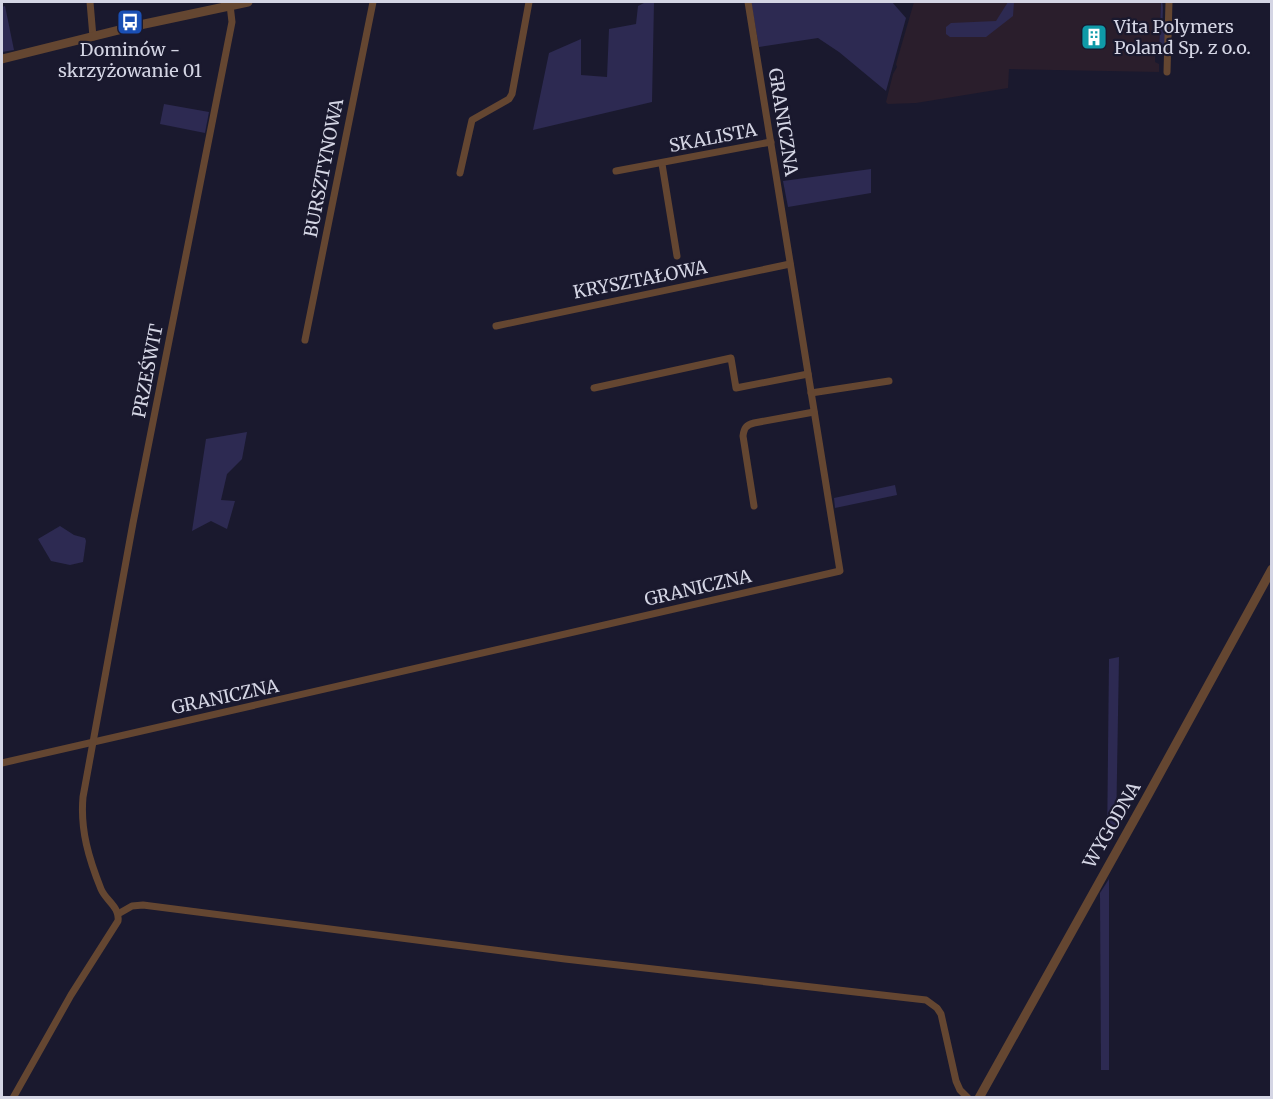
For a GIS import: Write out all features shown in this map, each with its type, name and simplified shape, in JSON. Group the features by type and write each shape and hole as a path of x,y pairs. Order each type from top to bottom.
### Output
{"street":[{"path":"90,2 93,37"},
{"path":"2,59 248,2"},
{"name":"BURSZTYNOWA","path":"305,340 373,2"},
{"path":"460,173 472,120 509,99 512,94 529,2"},
{"name":"GRANICZNA","path":"2,763 840,571 748,2"},
{"path":"1167,72 1168,2"},
{"name":"PRZEŚWIT","path":"118,914 102,891 84,837 82,805 92,742 232,22 231,5"},
{"name":"SKALISTA","path":"616,171 771,142"},
{"name":"SKALISTA","path":"662,164 677,256"},
{"name":"KRYSZTAŁOWA","path":"495,326 790,264"},
{"path":"594,388 731,358 736,388 808,374"},
{"path":"811,393 889,381"},
{"path":"754,506 743,430 747,425 814,412"},
{"name":"WYGODNA","path":"979,1098 1272,569"},
{"path":"13,1098 70,995 116,925 118,914 132,906 143,905 565,959 926,1000 931,1002 941,1014 956,1081 960,1090 968,1098"}],"shaded area":[{"path":"646,2 654,2 652,102 533,130 549,53 581,39 581,75 607,77 609,29 636,24 638,6"},
{"path":"751,2 892,2 906,18 886,91 839,52 818,38 759,47"},
{"name":"Vita Polymers Poland Sp. z o.o.","path":"914,2 1158,2 1161,3 1159,54 1155,56 1155,62 1159,64 1159,72 1009,69 1008,88 916,103 888,104 886,102 893,74 897,67"},
{"path":"1008,2 1014,2 1013,16 986,37 950,37 946,34 946,27 951,23 996,21"},
{"path":"1158,2 1162,2 1163,4 1166,39 1159,54 1161,3"},
{"path":"5,6 14,50 2,52 2,7"},
{"path":"164,104 209,112 205,133 160,124"},
{"path":"871,169 871,193 788,207 783,181"},
{"path":"247,432 242,459 227,474 221,500 235,501 227,529 211,521 192,531 206,439"},
{"path":"895,485 897,495 835,508 834,498"},
{"path":"60,526 74,535 85,538 83,562 70,565 51,561 38,539"},
{"path":"1119,657 1116,831 1107,848 1109,659"},
{"path":"1109,879 1109,1070 1101,1070 1100,893"}],"place":[{"name":"Dominów - skrzyżowanie 01","path":"130,22"},
{"name":"Vita Polymers Poland Sp. z o.o.","path":"1094,37"}]}
